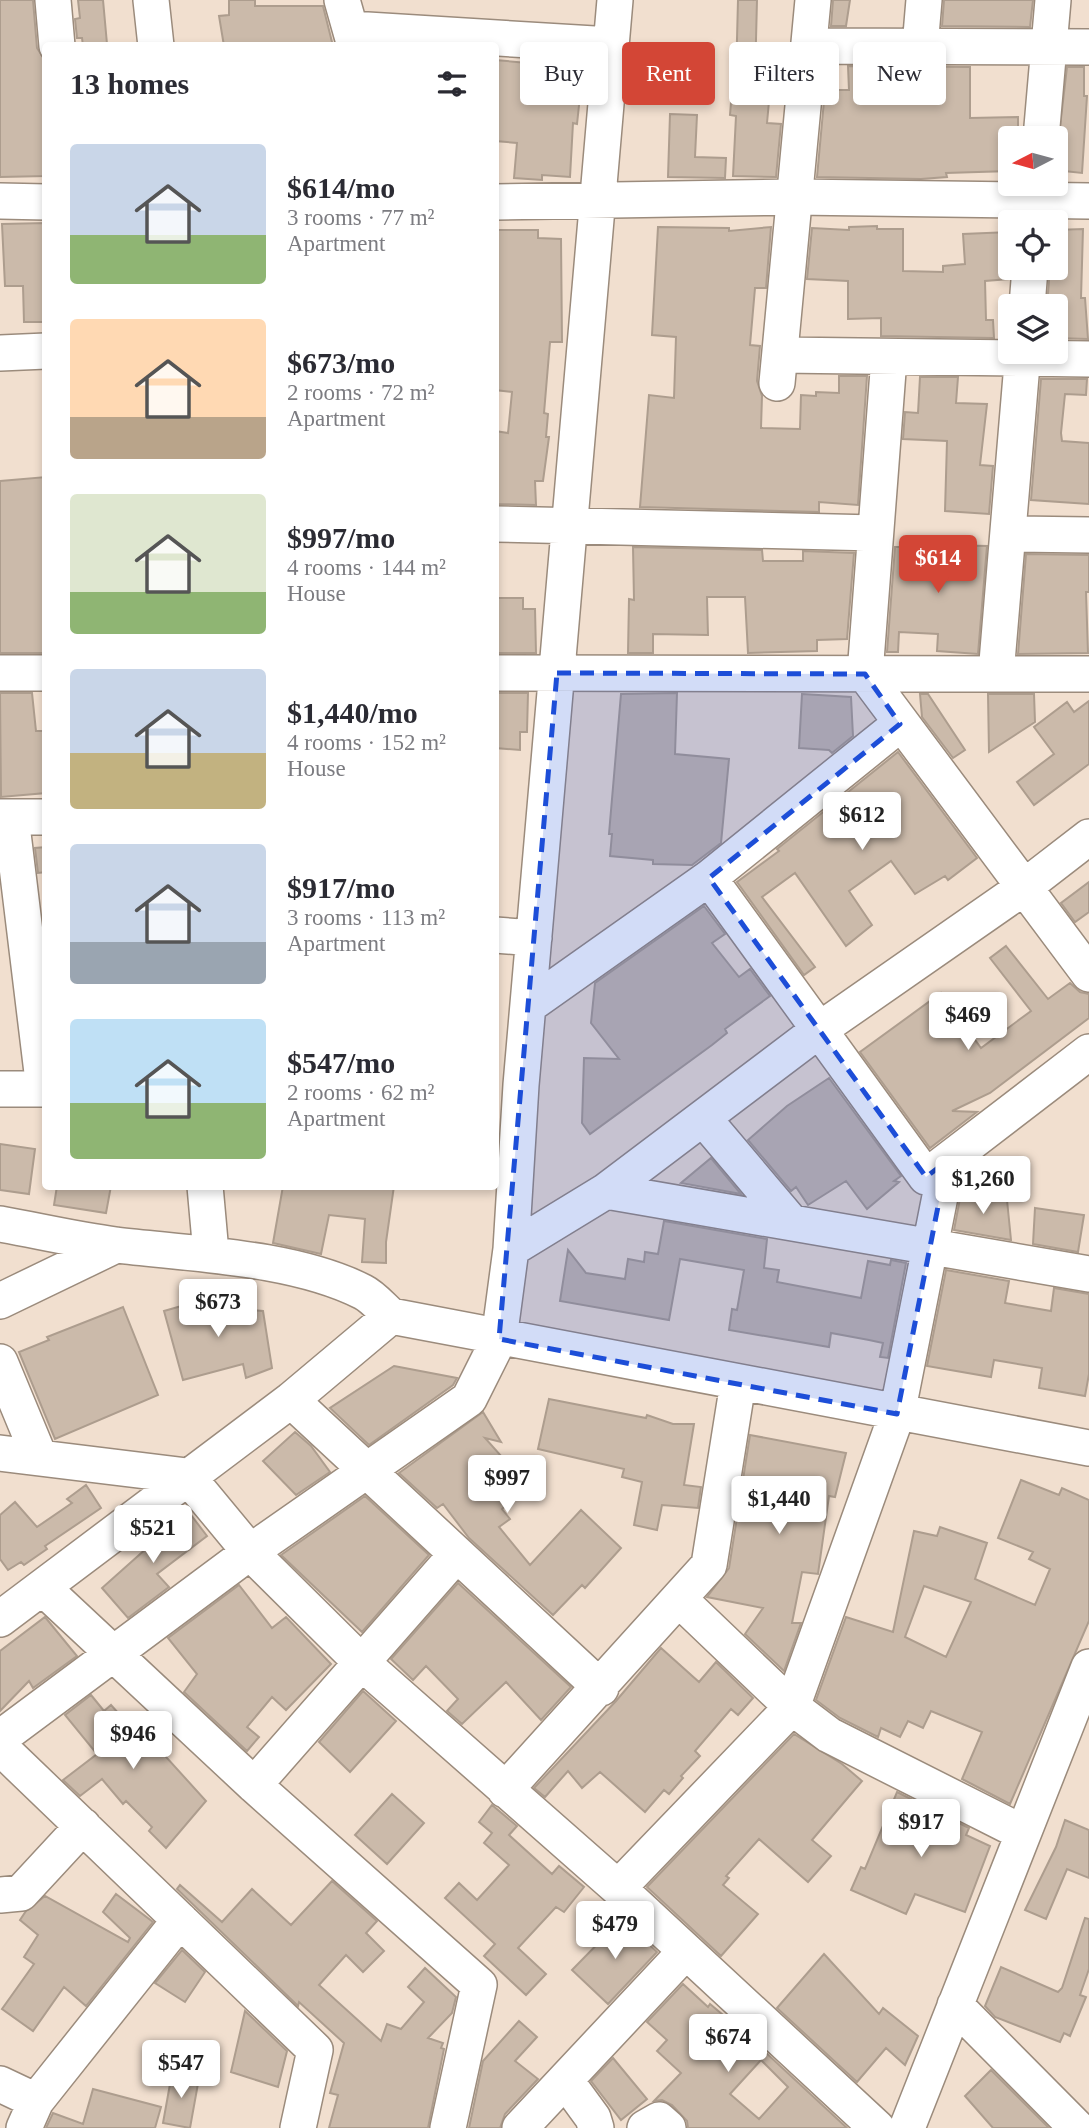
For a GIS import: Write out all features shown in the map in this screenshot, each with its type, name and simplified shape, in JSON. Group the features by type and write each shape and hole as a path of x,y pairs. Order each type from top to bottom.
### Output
{"street":[{"path":"52,0 57,42"},
{"path":"151,0 156,42"},
{"path":"0,1738 250,1552 469,1399 499,1339 511,1249 508,1084 528,1006 615,0"},
{"path":"809,42 813,0"},
{"path":"920,42 924,0"},
{"path":"1042,126 1053,0"},
{"path":"349,25 611,45"},
{"path":"946,47 1089,47"},
{"path":"804,105 778,369 889,358 998,356"},
{"path":"499,202 795,197 1089,201"},
{"path":"0,201 42,202"},
{"path":"0,353 42,351"},
{"path":"889,358 865,674 1089,974"},
{"path":"1068,358 1089,359"},
{"path":"996,674 1022,364"},
{"path":"499,524 875,533"},
{"path":"1008,534 1089,535"},
{"path":"0,673 42,673"},
{"path":"499,673 1089,674"},
{"path":"528,1006 709,878 900,724"},
{"path":"42,817 6,817 14,950 42,1076"},
{"path":"511,1249 606,1191 819,1030 1023,888 1089,837"},
{"path":"709,878 926,1177 1089,1052"},
{"path":"499,935 534,938"},
{"path":"0,1089 42,1089"},
{"path":"704,1118 790,1221"},
{"path":"618,1888 792,1707 897,1414 947,1161"},
{"path":"205,1190 211,1253"},
{"path":"606,1191 1089,1274"},
{"path":"0,1224 116,1245 211,1253 337,1281 365,1293 391,1316 499,1339 1089,1448"},
{"path":"0,1301 116,1245"},
{"path":"0,1619 291,1400 391,1316"},
{"path":"0,1362 39,1456"},
{"path":"505,1790 709,1565 738,1384"},
{"path":"291,1400 600,1688"},
{"path":"0,1453 187,1476 250,1552 360,1661 618,1888 877,2128"},
{"path":"254,1785 360,1661 456,1555"},
{"path":"43,1588 254,1785 480,1985 447,2128"},
{"path":"680,1600 792,1707 829,1735 1023,1833"},
{"path":"907,2128 1089,1667"},
{"path":"0,1747 316,2050 298,2128"},
{"path":"0,1895 21,1893 83,1826"},
{"path":"0,2084 30,2115 180,1920"},
{"path":"520,2128 686,1951"},
{"path":"955,2005 1077,2128"},
{"path":"566,2081 593,2118 596,2128"},
{"path":"645,2128 659,2120 668,2128"}],"highlighted area":[{"path":"557,673 865,674 900,724 709,878 926,1177 947,1161 897,1414 499,1339"}],"building":[{"path":"0,0 33,0 37,48 42,56 42,176 0,177"},
{"path":"78,0 103,0 107,42 82,42 82,38 77,38 75,19 80,18"},
{"path":"229,0 255,0 255,6 323,6 332,42 223,42 219,16 229,15"},
{"path":"738,0 757,0 756,42 737,42"},
{"path":"833,0 850,0 846,26 831,26"},
{"path":"944,0 1033,0 1030,27 942,26"},
{"path":"499,60 520,62 520,105 579,105 577,124 573,123 570,177 542,175 542,180 514,178 517,143 499,141"},
{"path":"848,66 853,66 853,105 946,105 946,67 970,67 970,118 1018,117 1018,126 998,126 998,171 946,173 947,177 921,179 817,177 824,105 839,105 839,90 849,90"},
{"path":"1067,67 1084,67 1084,96 1087,96 1082,173 1068,171 1068,126 1060,126"},
{"path":"731,105 769,105 767,123 781,124 776,177 733,176 736,116 730,115"},
{"path":"670,114 697,115 695,157 726,158 725,178 668,177"},
{"path":"42,223 42,322 24,322 23,286 5,286 2,224"},
{"path":"658,227 729,228 729,231 771,227 766,288 755,288 750,345 760,346 757,381 762,396 761,428 800,429 801,395 816,396 816,392 839,393 839,376 867,376 858,505 819,502 819,512 640,507 649,395 674,398 676,337 652,335"},
{"path":"849,227 903,229 903,271 943,272 943,266 965,264 963,234 998,233 998,280 985,281 986,320 993,320 994,338 881,336 881,318 848,319 848,281 807,279 812,228 849,230"},
{"path":"1083,229 1081,298 1085,298 1088,339 1068,338 1068,294 1048,294 1049,280 1068,280 1068,230"},
{"path":"499,230 538,230 538,238 561,239 562,342 550,342 544,413 548,414 546,437 549,437 543,481 535,481 536,505 499,504 499,432 508,433 512,392 499,390"},
{"path":"920,377 958,377 956,403 987,404 980,465 993,466 989,514 945,511 947,441 903,439 905,412 918,413"},
{"path":"1041,379 1087,379 1086,395 1065,394 1061,433 1062,441 1089,443 1089,504 1031,500"},
{"path":"42,477 42,653 0,653 0,481"},
{"path":"902,544 987,546 978,654 937,651 938,634 899,632 898,652 887,652 895,547 902,547"},
{"path":"633,547 762,550 763,561 803,561 803,551 854,553 847,639 817,640 817,651 748,653 745,597 707,597 708,635 653,634 653,653 628,653 629,599 634,600"},
{"path":"1026,554 1089,555 1089,592 1086,592 1088,653 1018,654"},
{"path":"499,598 523,598 523,609 535,609 536,653 499,653"},
{"path":"0,693 32,693 36,731 42,731 42,793 1,797"},
{"path":"499,693 528,693 527,732 520,732 520,750 499,748"},
{"path":"677,693 675,754 729,759 721,843 692,865 653,864 653,860 610,856 612,834 609,834 621,694"},
{"path":"802,694 851,697 853,736 832,753 829,750 799,748"},
{"path":"920,694 928,694 965,750 953,758 922,717"},
{"path":"988,694 1034,694 1035,722 989,752"},
{"path":"1089,701 1089,764 1034,805 1017,782 1054,754 1034,727 1067,702 1074,712"},
{"path":"898,752 977,858 948,880 945,876 915,894 891,861 849,891 872,925 846,946 795,873 762,897 815,967 804,975 737,882 779,851 777,849"},
{"path":"42,847 42,872 38,873 35,848"},
{"path":"1089,882 1089,912 1075,922 1061,903"},
{"path":"704,906 725,934 712,943 739,977 750,969 770,996 725,1029 727,1033 712,1045 590,1134 582,1123 584,1058 619,1059 591,1023 595,983"},
{"path":"1006,946 1048,999 1070,983 1080,992 1089,994 1089,1018 990,1093 952,1111 977,1112 930,1148 860,1052 941,993 981,1048 1031,1011 990,958"},
{"path":"829,1078 901,1176 894,1181 899,1182 867,1209 846,1181 808,1205 796,1187 791,1191 748,1140 787,1106"},
{"path":"0,1144 35,1149 29,1194 0,1190"},
{"path":"711,1158 741,1194 681,1183"},
{"path":"56,1190 110,1190 106,1213 54,1205"},
{"path":"282,1190 393,1190 386,1242 386,1263 362,1262 365,1219 329,1215 321,1254 273,1243"},
{"path":"961,1193 1007,1200 1011,1240 954,1230"},
{"path":"1035,1208 1084,1215 1078,1252 1033,1244"},
{"path":"664,1221 767,1239 764,1268 779,1270 777,1282 861,1298 868,1261 890,1265 891,1260 906,1263 888,1358 880,1357 883,1343 831,1333 829,1347 729,1330 732,1309 737,1310 744,1270 680,1259 669,1320 560,1301 568,1250 586,1273 625,1279 628,1259 644,1262 645,1252 658,1254"},
{"path":"946,1270 1009,1281 1005,1303 1051,1311 1054,1288 1089,1294 1089,1374 1085,1396 1039,1388 1042,1368 994,1360 991,1377 927,1366"},
{"path":"199,1301 200,1305 263,1311 272,1368 246,1378 243,1364 183,1380 164,1311"},
{"path":"123,1307 158,1395 55,1439 19,1352 49,1340 47,1337"},
{"path":"394,1366 457,1378 453,1385 369,1445 330,1408"},
{"path":"549,1399 646,1418 647,1415 673,1424 694,1424 684,1485 701,1487 698,1508 662,1505 657,1530 634,1525 642,1482 622,1477 624,1469 538,1449"},
{"path":"483,1412 501,1442 485,1438 527,1485 502,1509 510,1519 499,1527 530,1565 581,1510 621,1548 585,1588 582,1585 553,1615 469,1538 443,1504 437,1508 399,1473"},
{"path":"295,1432 311,1446 330,1472 296,1495 263,1461"},
{"path":"750,1435 846,1453 835,1497 829,1496 818,1574 802,1572 792,1623 801,1623 784,1671 745,1634 763,1608 707,1597 729,1568"},
{"path":"1021,1480 1059,1495 1062,1488 1089,1500 1089,1621 1010,1804 962,1779 982,1732 931,1711 923,1728 908,1721 900,1737 881,1728 878,1737 840,1718 816,1700 846,1617 893,1632 914,1531 937,1536 940,1527 987,1543 975,1579 1035,1605 1050,1569 1029,1559 1033,1552 998,1538","holes":["924,1586 971,1602 946,1657 905,1637"]},
{"path":"86,1485 101,1508 45,1546 47,1549 24,1565 21,1562 8,1570 0,1559 0,1515 15,1502 37,1527 72,1503 67,1499"},
{"path":"365,1496 429,1555 362,1632 281,1555"},
{"path":"188,1511 207,1536 157,1574 169,1587 128,1618 102,1588 148,1547 145,1543"},
{"path":"458,1583 571,1687 541,1720 506,1682 462,1724 447,1711 458,1699 426,1666 413,1680 391,1659"},
{"path":"239,1585 272,1628 286,1617 331,1664 286,1710 272,1697 247,1727 259,1737 247,1751 184,1692 197,1674 168,1638"},
{"path":"45,1617 77,1656 33,1688 29,1681 0,1711 0,1651"},
{"path":"661,1648 699,1682 716,1662 753,1698 738,1715 731,1709 695,1751 700,1756 681,1776 683,1778 669,1794 664,1790 645,1812 600,1772 582,1788 568,1771 545,1797 534,1788 616,1701"},
{"path":"363,1691 396,1721 350,1772 319,1742"},
{"path":"91,1695 104,1711 111,1705 134,1731 138,1726 206,1801 166,1848 149,1831 152,1827 126,1801 123,1804 102,1779 80,1796 63,1780 97,1754 65,1715"},
{"path":"794,1734 842,1764 862,1781 812,1840 831,1856 808,1882 759,1839 726,1876 729,1878 723,1885 758,1914 721,1956 647,1887"},
{"path":"897,1792 969,1828 966,1835 990,1846 965,1912 915,1894 906,1914 851,1890 861,1867 865,1869"},
{"path":"392,1794 424,1823 387,1864 355,1835"},
{"path":"492,1805 517,1826 509,1835 552,1874 559,1866 584,1887 564,1912 556,1907 518,1948 546,1974 526,1995 484,1956 495,1944 445,1898 459,1883 477,1900 509,1865 484,1843 492,1833 479,1822"},
{"path":"1065,1820 1089,1830 1089,1878 1067,1869 1046,1919 1025,1910 1056,1847"},
{"path":"332,1881 377,1921 366,1933 384,1951 363,1972 346,1955 319,1985 381,2041 387,2024 401,2029 424,2002 408,1987 425,1968 456,1997 452,2013 428,2038 443,2043 441,2048 444,2049 428,2128 329,2128 338,2095 330,2093 344,2043 299,2002 298,2006 177,1889 180,1885 222,1922 252,1889 291,1925"},
{"path":"116,1894 153,1922 86,2006 64,1987 33,2031 2,2009 34,1964 24,1957 38,1935 20,1920 26,1911 45,1896 128,1942 130,1938 103,1912"},
{"path":"1085,1918 1089,1919 1089,1969 1080,1995 1086,1997 1070,2036 1064,2033 1060,2042 995,2017 985,2006 1001,1967 1058,1992 1062,1988"},
{"path":"622,1919 657,1952 608,2004 572,1970"},
{"path":"182,1950 205,1972 185,2002 155,1983"},
{"path":"824,1954 879,2014 883,2008 918,2036 905,2065 886,2048 857,2082 777,2008"},
{"path":"683,1984 708,2007 710,2004 748,2036 847,2128 688,2128 687,2121 672,2105 662,2100 654,2101 681,2073 657,2051 667,2040 647,2022","holes":["761,2060 788,2087 759,2119 730,2094"]},
{"path":"245,2011 287,2051 278,2087 231,2072"},
{"path":"519,2021 537,2037 515,2061 538,2079 505,2114 500,2128 469,2128 483,2061"},
{"path":"613,2058 647,2099 621,2120 591,2081"},
{"path":"991,2070 1049,2128 993,2128 965,2096"},
{"path":"172,2073 199,2078 190,2128 163,2123"},
{"path":"93,2089 161,2107 155,2128 46,2128 53,2113 83,2124"}]}
